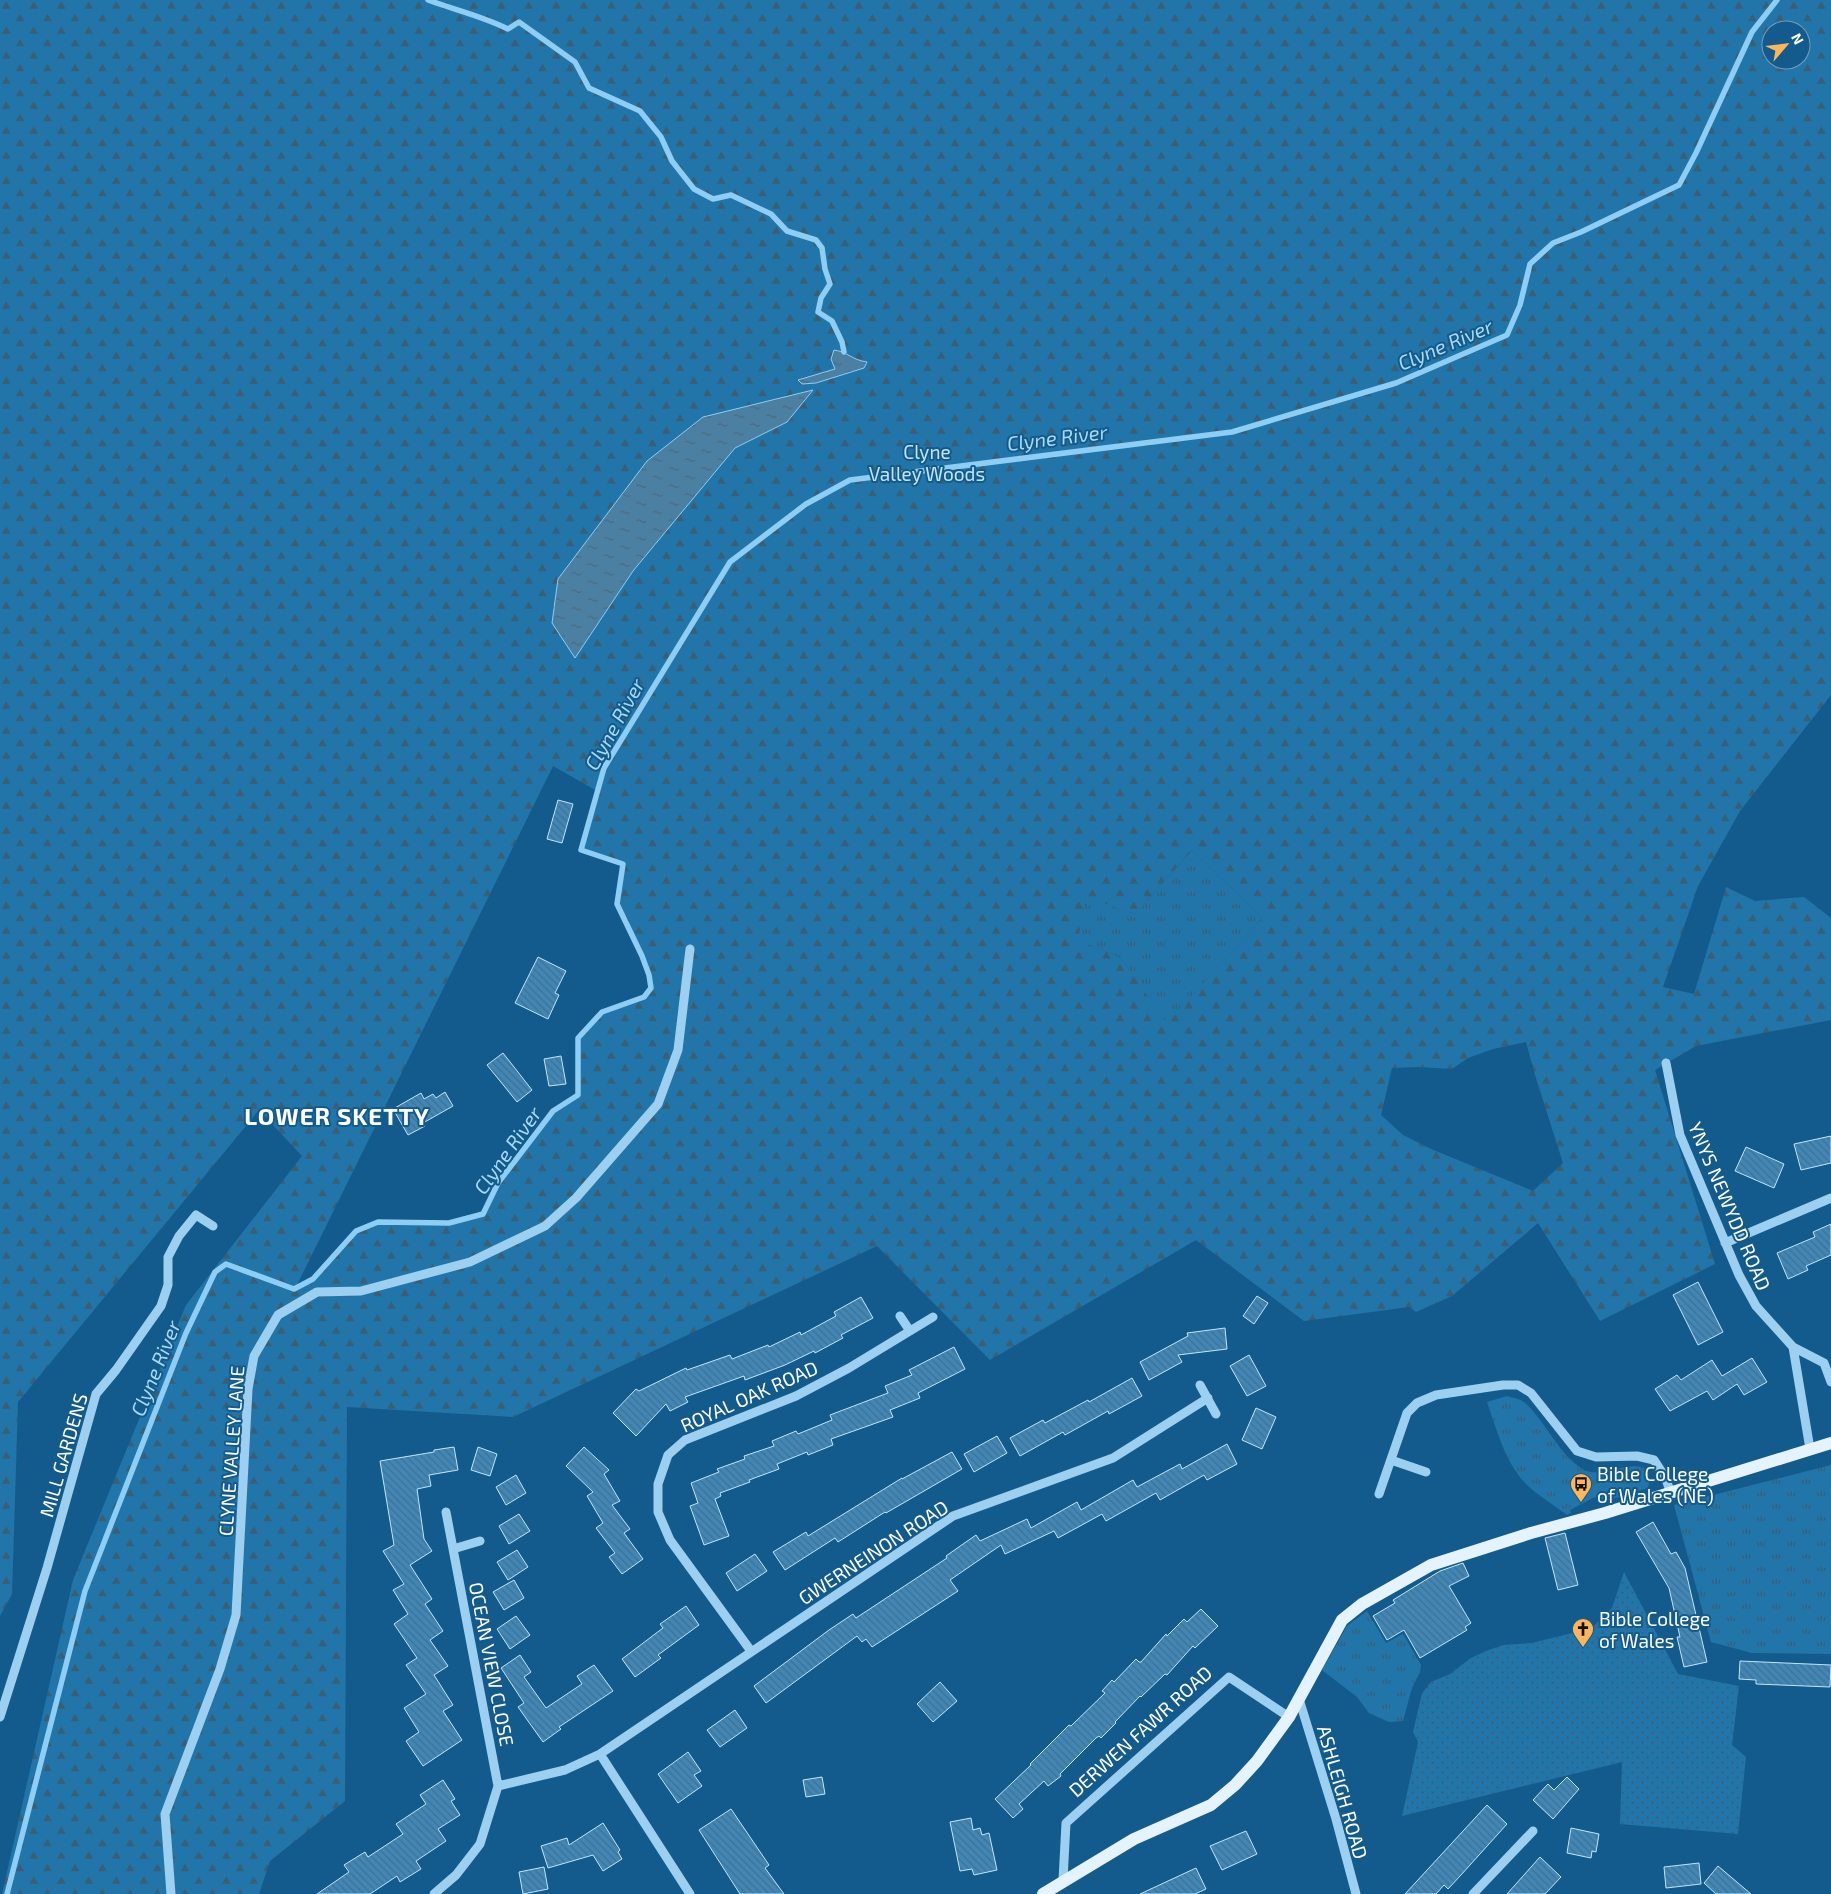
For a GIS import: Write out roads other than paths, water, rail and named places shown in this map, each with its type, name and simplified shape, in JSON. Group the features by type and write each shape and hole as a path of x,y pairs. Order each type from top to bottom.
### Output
{"main road":[{"path":"1043,1894 1063,1880 1134,1839 1211,1805 1257,1761 1288,1717 1342,1620 1362,1604 1431,1565 1831,1443"}],"street":[{"name":"CLYNE VALLEY LANE","path":"171,1894 165,1814 220,1669 236,1615 248,1389 254,1356 278,1315 317,1292 361,1291 470,1262 545,1226 576,1198 658,1104 678,1050 690,949"},
{"name":"YNYS NEWYDD ROAD","path":"1666,1063 1680,1135 1739,1275 1756,1306 1793,1347 1824,1363 1831,1382"},
{"path":"1725,1242 1831,1198"},
{"name":"MILL GARDENS","path":"0,1718 47,1568 96,1394 116,1370 161,1306 168,1286 168,1257 179,1236 196,1214 213,1226"},
{"path":"900,1316 910,1331"},
{"name":"ROYAL OAK ROAD","path":"751,1651 670,1540 658,1512 658,1484 668,1455 685,1440 796,1396 849,1368 933,1317"},
{"path":"1793,1347 1810,1449"},
{"path":"1200,1384 1216,1414"},
{"path":"1379,1494 1407,1414 1417,1403 1436,1395 1503,1385 1518,1385 1531,1393 1576,1451 1596,1457 1637,1456 1654,1460 1665,1477 1671,1493"},
{"name":"GWERNEINON ROAD","path":"498,1786 565,1770 600,1754 953,1516 1113,1458 1208,1398"},
{"path":"1391,1460 1426,1472"},
{"name":"OCEAN VIEW CLOSE","path":"446,1512 498,1786"},
{"path":"453,1549 480,1541"},
{"name":"DERWEN FAWR ROAD","path":"1063,1880 1066,1823 1228,1677 1288,1717"},
{"name":"ASHLEIGH ROAD","path":"1299,1698 1336,1819 1356,1894"},
{"path":"600,1754 690,1894"},
{"path":"434,1894 456,1876 480,1844 498,1786"},
{"path":"1473,1894 1533,1831"}],"water":[{"path":"834,350 843,352 857,360 867,362 864,368 816,383 802,384 798,380 835,369 831,359"},
{"path":"813,390 787,422 735,448 633,571 575,658 552,623 558,579 647,461 703,417"}],"waterway":[{"path":"428,0 508,29 519,22 575,62 589,88 640,111 661,137 672,161 694,189 713,199 731,195 771,214 787,231 816,240 822,248 825,269 830,284 821,298 818,312 832,321 842,342 844,352"},
{"name":"Clyne River","path":"7,1894 85,1591 186,1333 215,1272 226,1264 294,1289 313,1279 356,1231 378,1222 449,1223 483,1214 498,1183 553,1111 578,1095 578,1038 602,1012 644,997 651,988 649,975 642,956 617,904 623,864 581,850 604,768 730,562 806,504 850,480 1232,432 1396,383 1507,335 1520,305 1530,264 1553,243 1581,232 1679,185 1696,153 1752,32 1777,0"}],"place":[{"name":"Bible College of Wales (NE)","path":"1581,1503"},
{"name":"Bible College of Wales","path":"1583,1648"}],"district":[{"name":"LOWER SKETTY","path":"337,1115"}],"park label":[{"name":"Clyne Valley Woods","path":"927,462"}]}
